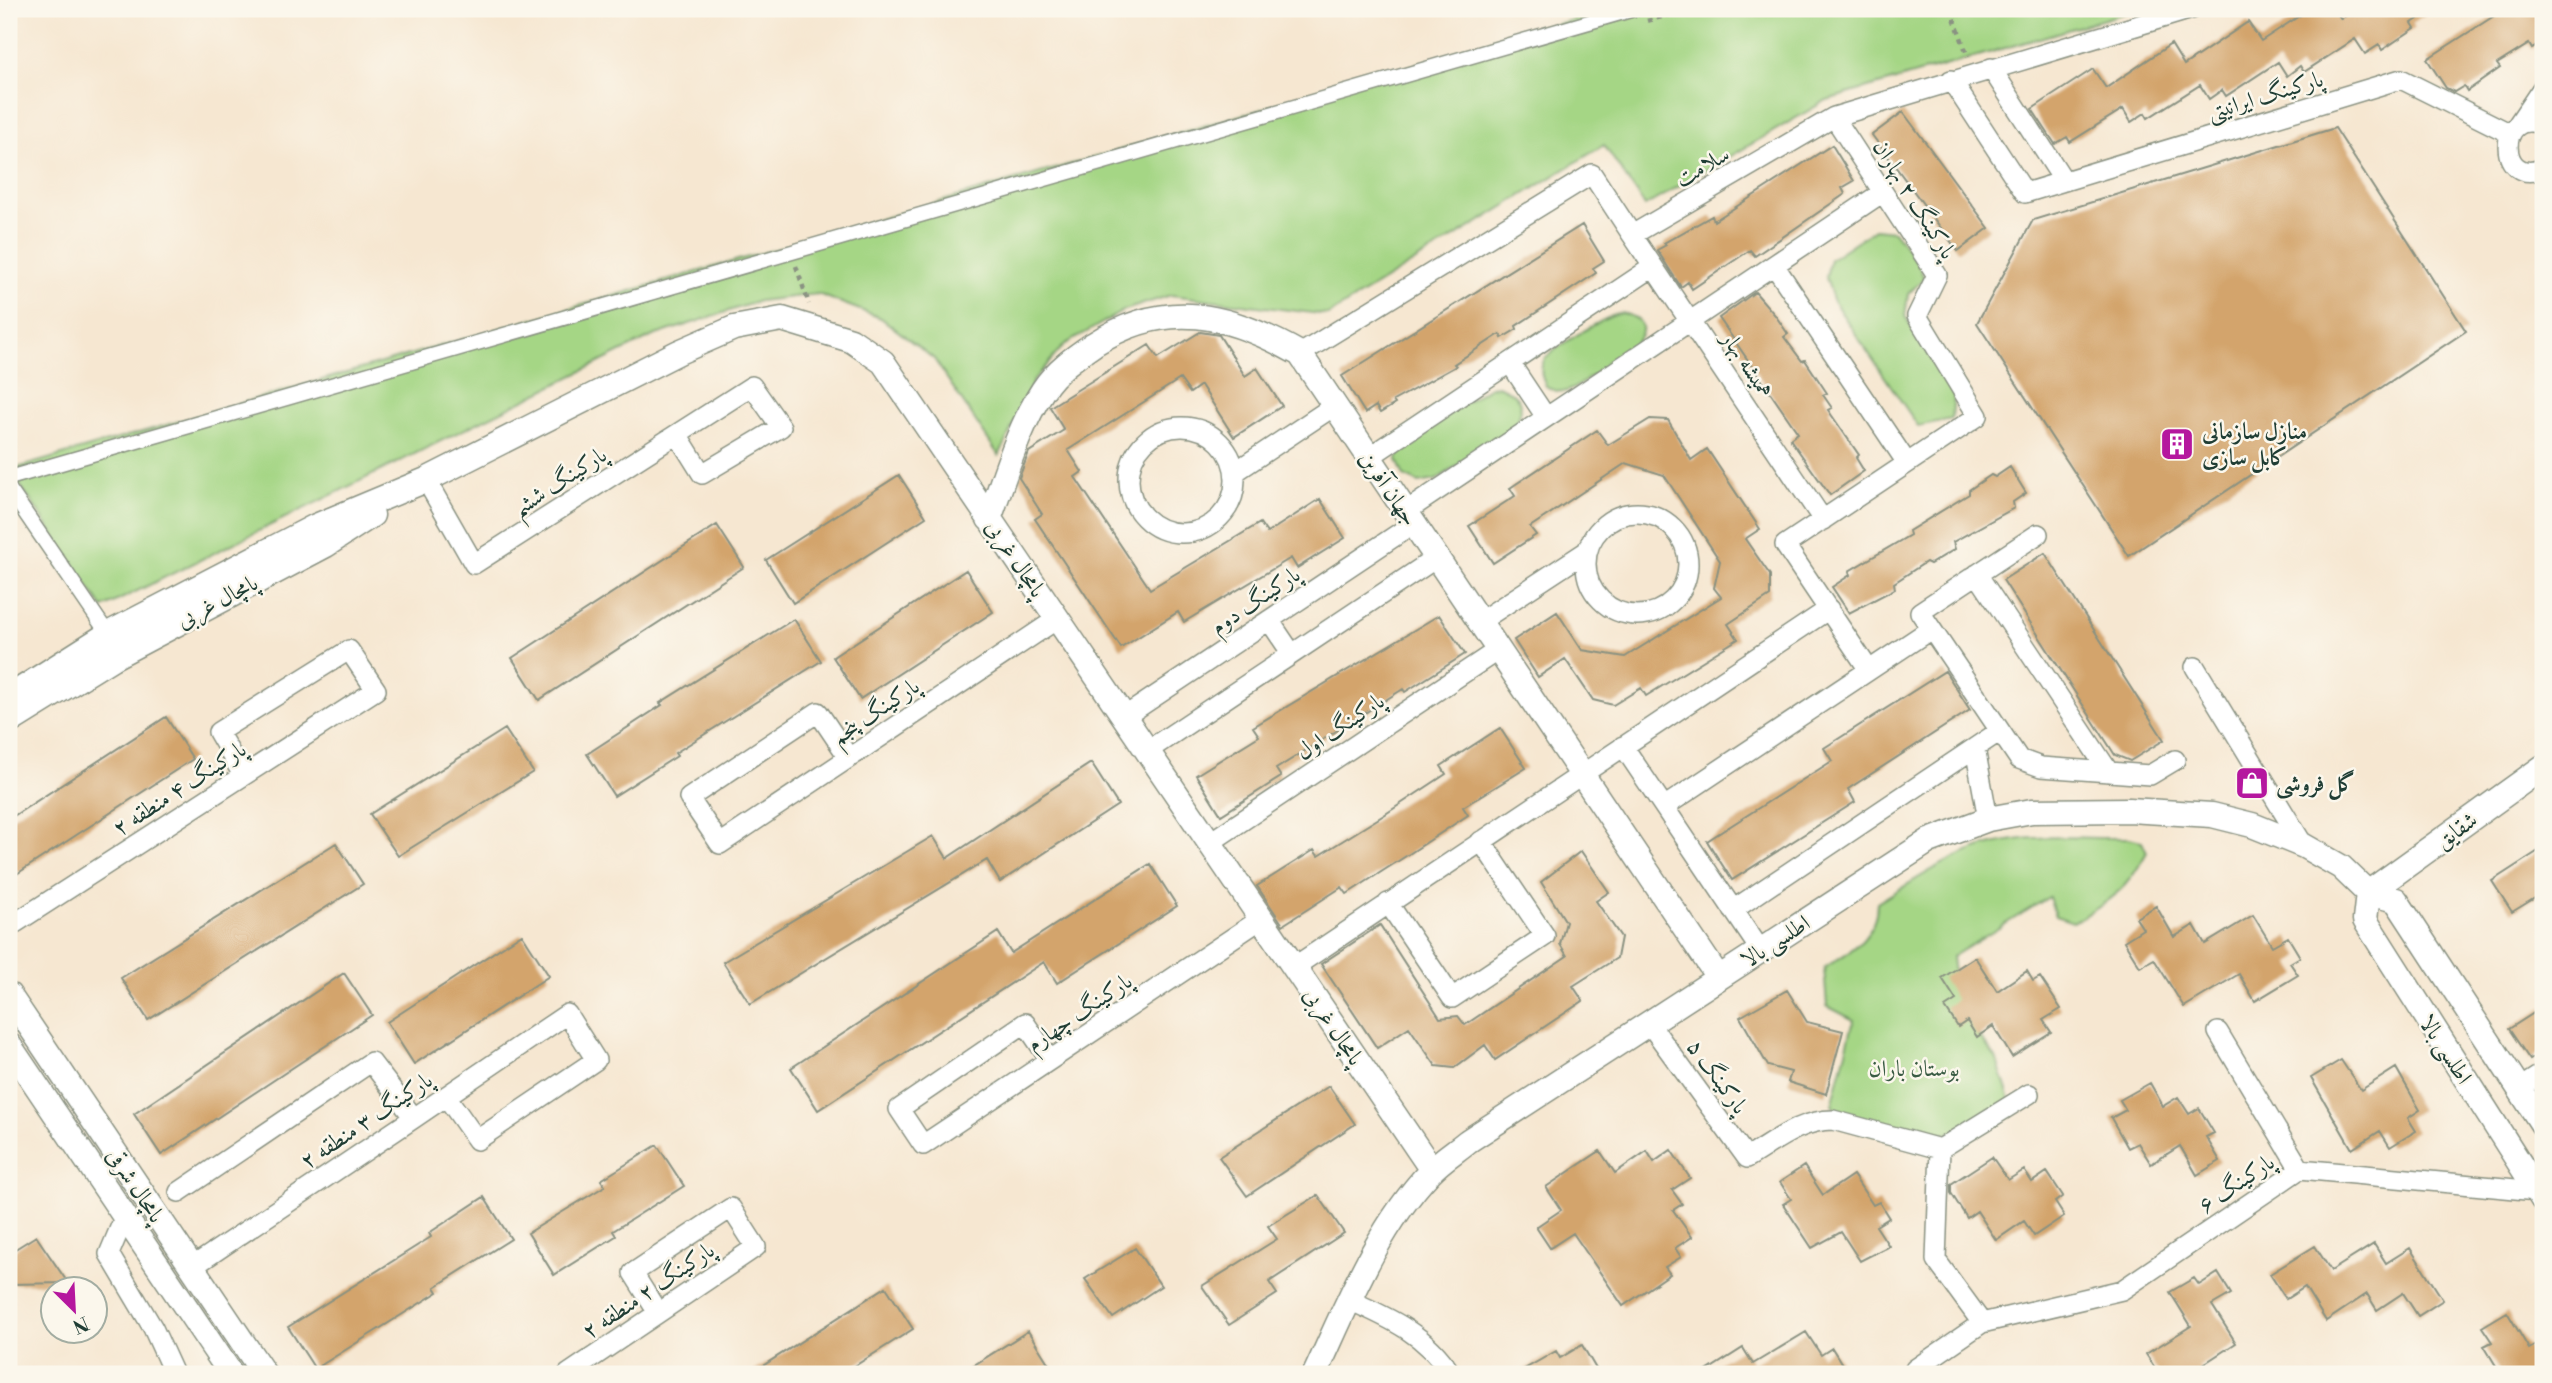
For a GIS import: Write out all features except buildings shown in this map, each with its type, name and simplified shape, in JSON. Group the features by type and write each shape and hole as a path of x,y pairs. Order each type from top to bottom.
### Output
{"street":[{"path":"9,478 1634,9"},
{"name":"سلامت","path":"1632,235 1834,117 2192,9"},
{"path":"1990,68 2064,181"},
{"name":"پارکینگ ایرانیتی","path":"1951,80 2025,193 2401,79 2513,130"},
{"path":"2543,88 2513,130 2507,150 2515,165 2530,171 2543,168"},
{"name":"پارکینگ ۲ بهاران","path":"1834,117 1937,275 1917,316 1978,416 1907,463"},
{"path":"2513,130 2531,122 2543,125"},
{"path":"1300,354 1592,174 1632,235"},
{"name":"پارکینگ دوم","path":"1124,718 1269,620 1546,417 1883,192"},
{"name":"همیشه بهار","path":"1632,235 1823,520"},
{"path":"1774,265 1907,463 1786,545 1869,670"},
{"path":"1369,457 1653,267"},
{"name":"جهان آفرین","path":"989,519 1027,419 1043,389 1067,362 1110,334 1141,319 1165,315 1235,323 1264,334 1300,354 1718,978"},
{"name":"پامچال غربی","path":"9,697 108,634 316,526 426,480 679,352 734,328 782,319 851,340 883,362 1432,1170"},
{"path":"1510,363 1546,417"},
{"name":"پارکینگ ششم","path":"426,480 474,564 677,434 752,386 780,427 702,474 677,434"},
{"path":"1235,472 1334,405"},
{"path":"1174,427 1191,427 1220,442 1230,456 1235,472 1235,489 1230,505 1206,528 1190,533 1173,533 1157,528 1143,518 1133,504 1128,488 1128,471 1134,455 1144,442 1157,432 1174,427"},
{"name":"پامچال غربی","path":"9,722 123,651 326,545 426,480"},
{"path":"9,489 108,634"},
{"path":"1479,622 1587,551 1595,535 1606,523 1621,515 1638,513 1654,516 1669,524 1680,537 1686,552 1687,569 1683,585 1673,599 1660,609 1644,615 1627,614 1611,608 1598,598 1589,584 1587,551"},
{"path":"2038,534 1920,612 2019,759 2041,767 2150,775 2175,760"},
{"path":"1147,751 1436,558"},
{"path":"1977,574 2109,772"},
{"path":"1294,967 1829,609"},
{"name":"پارکینگ پنجم","path":"849,758 818,712 689,798 720,844 849,758 1057,619"},
{"path":"1269,620 1292,654"},
{"path":"1664,807 1931,629"},
{"name":"پارکینگ ۴ منطقه ۲","path":"9,927 376,690 349,650 218,732 243,775"},
{"name":"پارکینگ اول","path":"1209,843 1498,650"},
{"path":"2195,667 2304,846"},
{"path":"1733,910 2000,731"},
{"path":"1623,746 1761,951"},
{"path":"1975,748 1987,819"},
{"name":"شقایق","path":"2368,893 2543,767"},
{"name":"اطلسی بالا","path":"1315,1374 1349,1300 1406,1199 1432,1170 1468,1141 1929,841 1987,819 2032,811 2129,810 2212,815 2252,825 2304,846 2341,867 2368,893 2396,900 2543,1125"},
{"path":"1388,903 1452,998 1475,983 1545,936 1482,841"},
{"name":"اطلسی بالا","path":"2368,893 2365,920 2541,1193"},
{"name":"پارکینگ چهارم","path":"1051,1060 1025,1023 899,1109 923,1145 1051,1060 1261,919"},
{"name":"پامچال شرقی","path":"9,995 264,1374"},
{"name":"پارکینگ ۳ منطقه ۲","path":"192,1267 567,1014 596,1059 477,1140 446,1096"},
{"name":"پارکینگ ۵","path":"1649,1023 1747,1158 1805,1124 1818,1120 1833,1120 1940,1149"},
{"path":"2218,1032 2300,1169"},
{"name":"پامچال شرقی","path":"9,1045 231,1374"},
{"path":"179,1192 372,1062 414,1118"},
{"path":"2520,1088 2543,1073"},
{"path":"1913,1374 1915,1369 1982,1322 1936,1259 1940,1149 2029,1094"},
{"path":"87,1161 111,1146"},
{"name":"پارکینگ ۶","path":"1982,1322 2122,1290 2300,1169 2541,1193"},
{"name":"پارکینگ ۲ منطقه ۲","path":"568,1374 659,1313 757,1247 730,1208 632,1273 659,1313"},
{"path":"125,1216 109,1254 153,1328 174,1374"},
{"path":"1349,1300 1412,1332 1436,1351 1451,1374"}],"path":[{"path":"1951,9 1966,50"},
{"path":"803,286 807,299"}],"green space":[{"path":"1609,9 2139,9 1827,100 1645,206 1604,145 1328,315 1171,295 1125,310 1064,345 1034,380 999,456 934,359 881,318 818,294 759,301 653,336 103,608 10,470"},
{"path":"1875,229 1894,231 1917,262 1924,278 1908,294 1905,316 1954,396 1952,419 1918,426 1834,302 1826,278 1830,259"},
{"path":"1623,313 1636,319 1642,327 1641,335 1627,352 1571,390 1564,392 1546,386 1541,369 1545,359 1570,339"},
{"path":"1498,386 1514,394 1519,401 1521,410 1516,426 1436,480 1419,483 1404,476 1397,460 1402,443 1490,387"},
{"name":"بوستان باران","path":"2043,838 2129,838 2142,841 2147,852 2125,885 2097,908 2073,922 2055,916 2049,897 1952,957 1958,1008 1996,1058 2012,1105 1970,1128 1921,1140 1848,1125 1832,1105 1854,1020 1827,1006 1824,968 1853,949 1867,935 1876,915 1877,903 1948,861 1993,844"}],"place":[{"name":"منازل سازمانی کابل سازی","path":"2177,444"},
{"name":"گل فروشی","path":"2252,783"}]}
